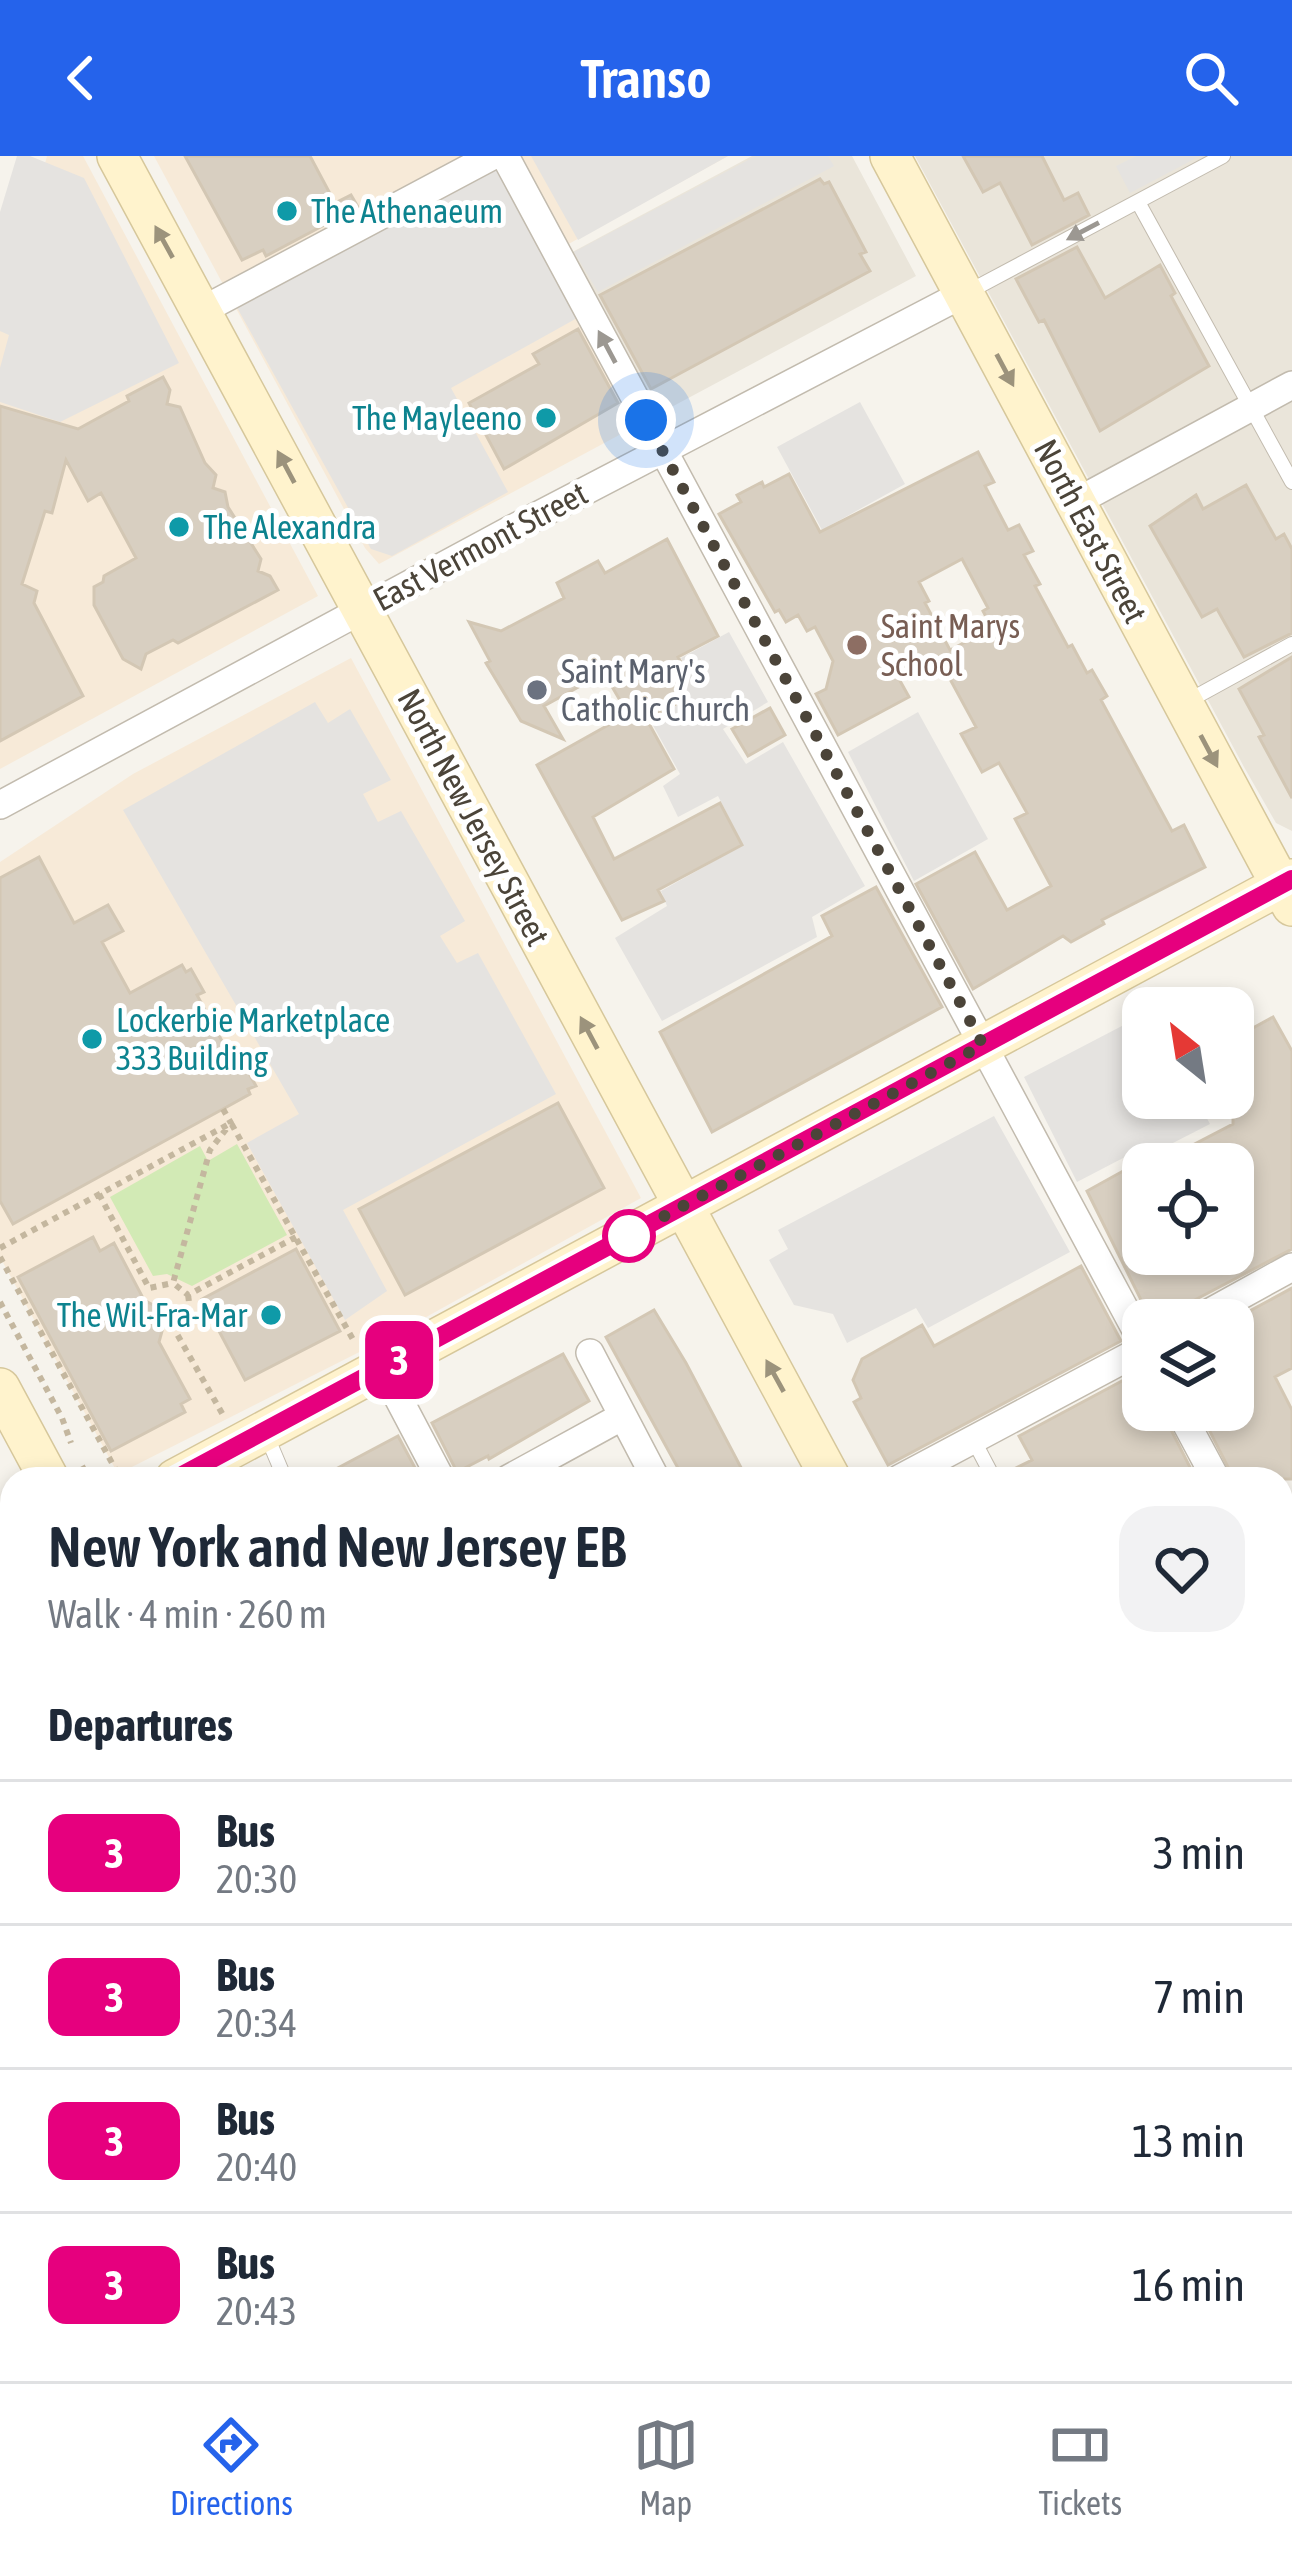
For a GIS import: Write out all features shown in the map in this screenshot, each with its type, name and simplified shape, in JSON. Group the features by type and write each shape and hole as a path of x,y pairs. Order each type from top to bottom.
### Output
{"main road":[{"name":"North New Jersey Street","path":"117,156 824,1467"},
{"name":"North East Street","path":"890,156 1288,890"},
{"path":"198,1467 265,1431 371,1360 683,1207 983,1045 1288,890"},
{"path":"0,1388 43,1467"}],"street":[{"path":"201,310 492,156"},
{"path":"505,156 1122,1306"},
{"name":"East Vermont Street","path":"0,805 362,609 964,294"},
{"path":"1076,502 1292,386"},
{"path":"1234,1299 1292,1267"},
{"path":"590,1353 650,1467"},
{"path":"921,1467 1122,1357"},
{"path":"371,1360 434,1467"},
{"path":"530,1467 623,1416"},
{"path":"1190,1431 1210,1467"}],"lane":[{"path":"964,294 1223,156"},
{"path":"1138,202 1292,482"},
{"path":"1184,703 1292,644"},
{"path":"265,1431 280,1467"},
{"path":"973,1439 988,1467"}],"path":[{"path":"223,1109 371,1360"},
{"path":"114,1467 0,1253 231,1123"},
{"path":"172,1283 210,1150 231,1123"},
{"path":"99,1194 149,1288 172,1283 188,1295 190,1308 173,1327 226,1420"},
{"path":"188,1295 296,1237"},
{"path":"0,1302 83,1467"}],"shaded area":[{"path":"17,156 30,156 84,178 179,363 60,422 0,402 0,368 9,335 0,331 0,212"},
{"path":"47,156 83,156 318,596 0,769 0,331"},
{"path":"154,156 728,156 545,257 636,426 379,564 365,548"},
{"path":"531,156 728,156 578,240"},
{"path":"752,156 852,156 916,276 651,418 565,256"},
{"path":"756,156 828,156 834,166 598,292 574,252"},
{"path":"915,156 1292,156 1292,831 1276,823 1244,767"},
{"path":"1136,156 1200,156 1130,193 1116,166"},
{"path":"493,161 579,317 451,388 508,492 392,556 371,549 235,304"},
{"path":"860,402 905,484 822,530 777,447"},
{"path":"729,632 768,702 723,729 746,764 783,742 865,886 812,917 817,937 662,1021 615,938 667,906 661,891 743,845 718,796 678,817 663,786 680,774 650,720 678,705 688,671 681,658"},
{"path":"351,658 641,1198 401,1331 132,1467 114,1467 0,1257 0,862 133,774"},
{"path":"315,702 328,723 350,709 391,780 363,794 378,822 401,811 465,921 440,936 457,963 478,953 556,1094 343,1210 387,1291 345,1320 247,1143 299,1114 123,810"},
{"path":"918,712 988,839 914,881 848,752"},
{"path":"1122,1026 1122,1119 1207,1119 1210,1124 1173,1143 1122,1143 1122,1159 1077,1182 1024,1077"},
{"path":"994,1116 1070,1252 928,1328 916,1308 847,1343 833,1314 794,1305 769,1260 788,1249 778,1230"}],"green space":[{"path":"237,1144 287,1235 192,1286 167,1274 153,1276 110,1197 200,1146 208,1161"}],"building":[{"name":"The Athenaeum","path":"185,156 310,156 335,203 351,195 358,207 266,256 263,250 242,260"},
{"path":"963,156 1042,156 1064,200 1078,193 1089,215 1032,245 1000,183 983,192"},
{"path":"820,179 829,182 866,252 860,254 870,271 651,389 600,295"},
{"path":"1077,247 1105,298 1160,265 1175,293 1171,296 1209,366 1100,431 1044,320 1039,322 1016,279"},
{"path":"578,329 618,403 504,469 469,403 539,364 533,354"},
{"name":"The Alexandra","path":"163,377 170,390 167,404 180,407 205,463 216,475 213,488 225,492 228,507 261,559 258,571 270,576 278,590 178,643 173,640 146,654 141,669 123,659 94,605 94,587 136,558 101,493 88,501 66,460 52,513 45,511 22,584 37,591 34,603 83,696 0,741 0,406 78,429"},
{"path":"978,452 994,482 985,486 1008,530 1019,525 1033,551 1024,555 1040,584 1035,586 1068,647 1072,645 1087,673 1092,670 1107,696 1101,700 1172,831 1184,825 1205,867 1102,920 1104,924 1071,942 1063,936 973,989 916,884 975,852 1007,910 1051,886 1015,819 1027,813 999,763 982,772 961,734 976,727 938,657 899,679 909,697 838,735 816,694 826,689 833,661 815,627 807,631 798,615 786,622 779,610 775,612 719,514 741,502 737,495 789,474 820,532","holes":["962,559 988,608 983,611 992,628 950,650 919,582"]},
{"path":"1246,485 1276,539 1284,534 1292,549 1292,633 1244,657 1217,609 1202,617 1150,526 1196,495 1203,509"},
{"name":"Saint Mary's Catholic Church","path":"667,539 718,636 678,657 686,671 676,704 647,720 674,769 593,817 614,859 720,803 742,845 658,890 664,901 622,920 537,765 628,714 604,673 544,706 563,739 521,721 486,663 490,661 469,622 501,631 564,598 557,583 598,561 605,573"},
{"path":"1292,657 1292,798 1239,689"},
{"path":"770,708 785,735 748,756 732,729"},
{"name":"Lockerbie Marketplace 333 Building","path":"39,857 74,923 108,905 123,931 102,942 130,993 182,965 186,972 191,969 204,992 197,995 235,1065 242,1061 256,1086 248,1089 250,1094 13,1224 0,1201 0,878"},
{"path":"876,887 942,1007 712,1132 660,1032 832,936 822,916"},
{"path":"1273,1017 1292,1051 1292,1249 1254,1269 1254,1143 1196,1143 1233,1124 1233,1119 1254,1119 1254,1027"},
{"path":"558,1103 604,1188 405,1295 359,1209"},
{"path":"1122,1172 1122,1262 1087,1191"},
{"path":"93,1237 100,1251 114,1243 144,1300 155,1306 153,1320 164,1324 159,1342 190,1399 181,1404 185,1412 111,1451 18,1277"},
{"name":"The Wil-Fra-Mar","path":"296,1249 340,1331 245,1380 202,1299"},
{"path":"1081,1266 1121,1341 888,1465 854,1402 861,1398 853,1380 862,1359 922,1325 934,1346"},
{"path":"1129,1275 1242,1275 1197,1299 1141,1299"},
{"path":"1292,1288 1292,1368 1275,1377 1292,1410 1292,1467 1228,1467 1210,1431 1254,1431 1254,1309"},
{"path":"654,1310 741,1467 677,1467 606,1337"},
{"path":"563,1354 589,1401 467,1467 454,1467 432,1423"},
{"path":"1122,1381 1122,1431 1172,1431 1190,1467 1018,1467 1032,1460 1019,1436"},
{"path":"398,1436 415,1467 340,1467"}],"bus line":[{"name":"3","path":"198,1467 1292,879"}],"place":[{"name":"The Athenaeum","path":"287,211"},
{"name":"The Mayleeno","path":"546,418"},
{"name":"The Alexandra","path":"179,527"},
{"name":"Saint Marys School","path":"857,645"},
{"name":"Saint Mary's Catholic Church","path":"537,690"},
{"name":"Lockerbie Marketplace 333 Building","path":"92,1039"},
{"name":"The Wil-Fra-Mar","path":"271,1315"}],"route":[{"path":"629,1236 618,1241 983,1045 646,420"}]}
